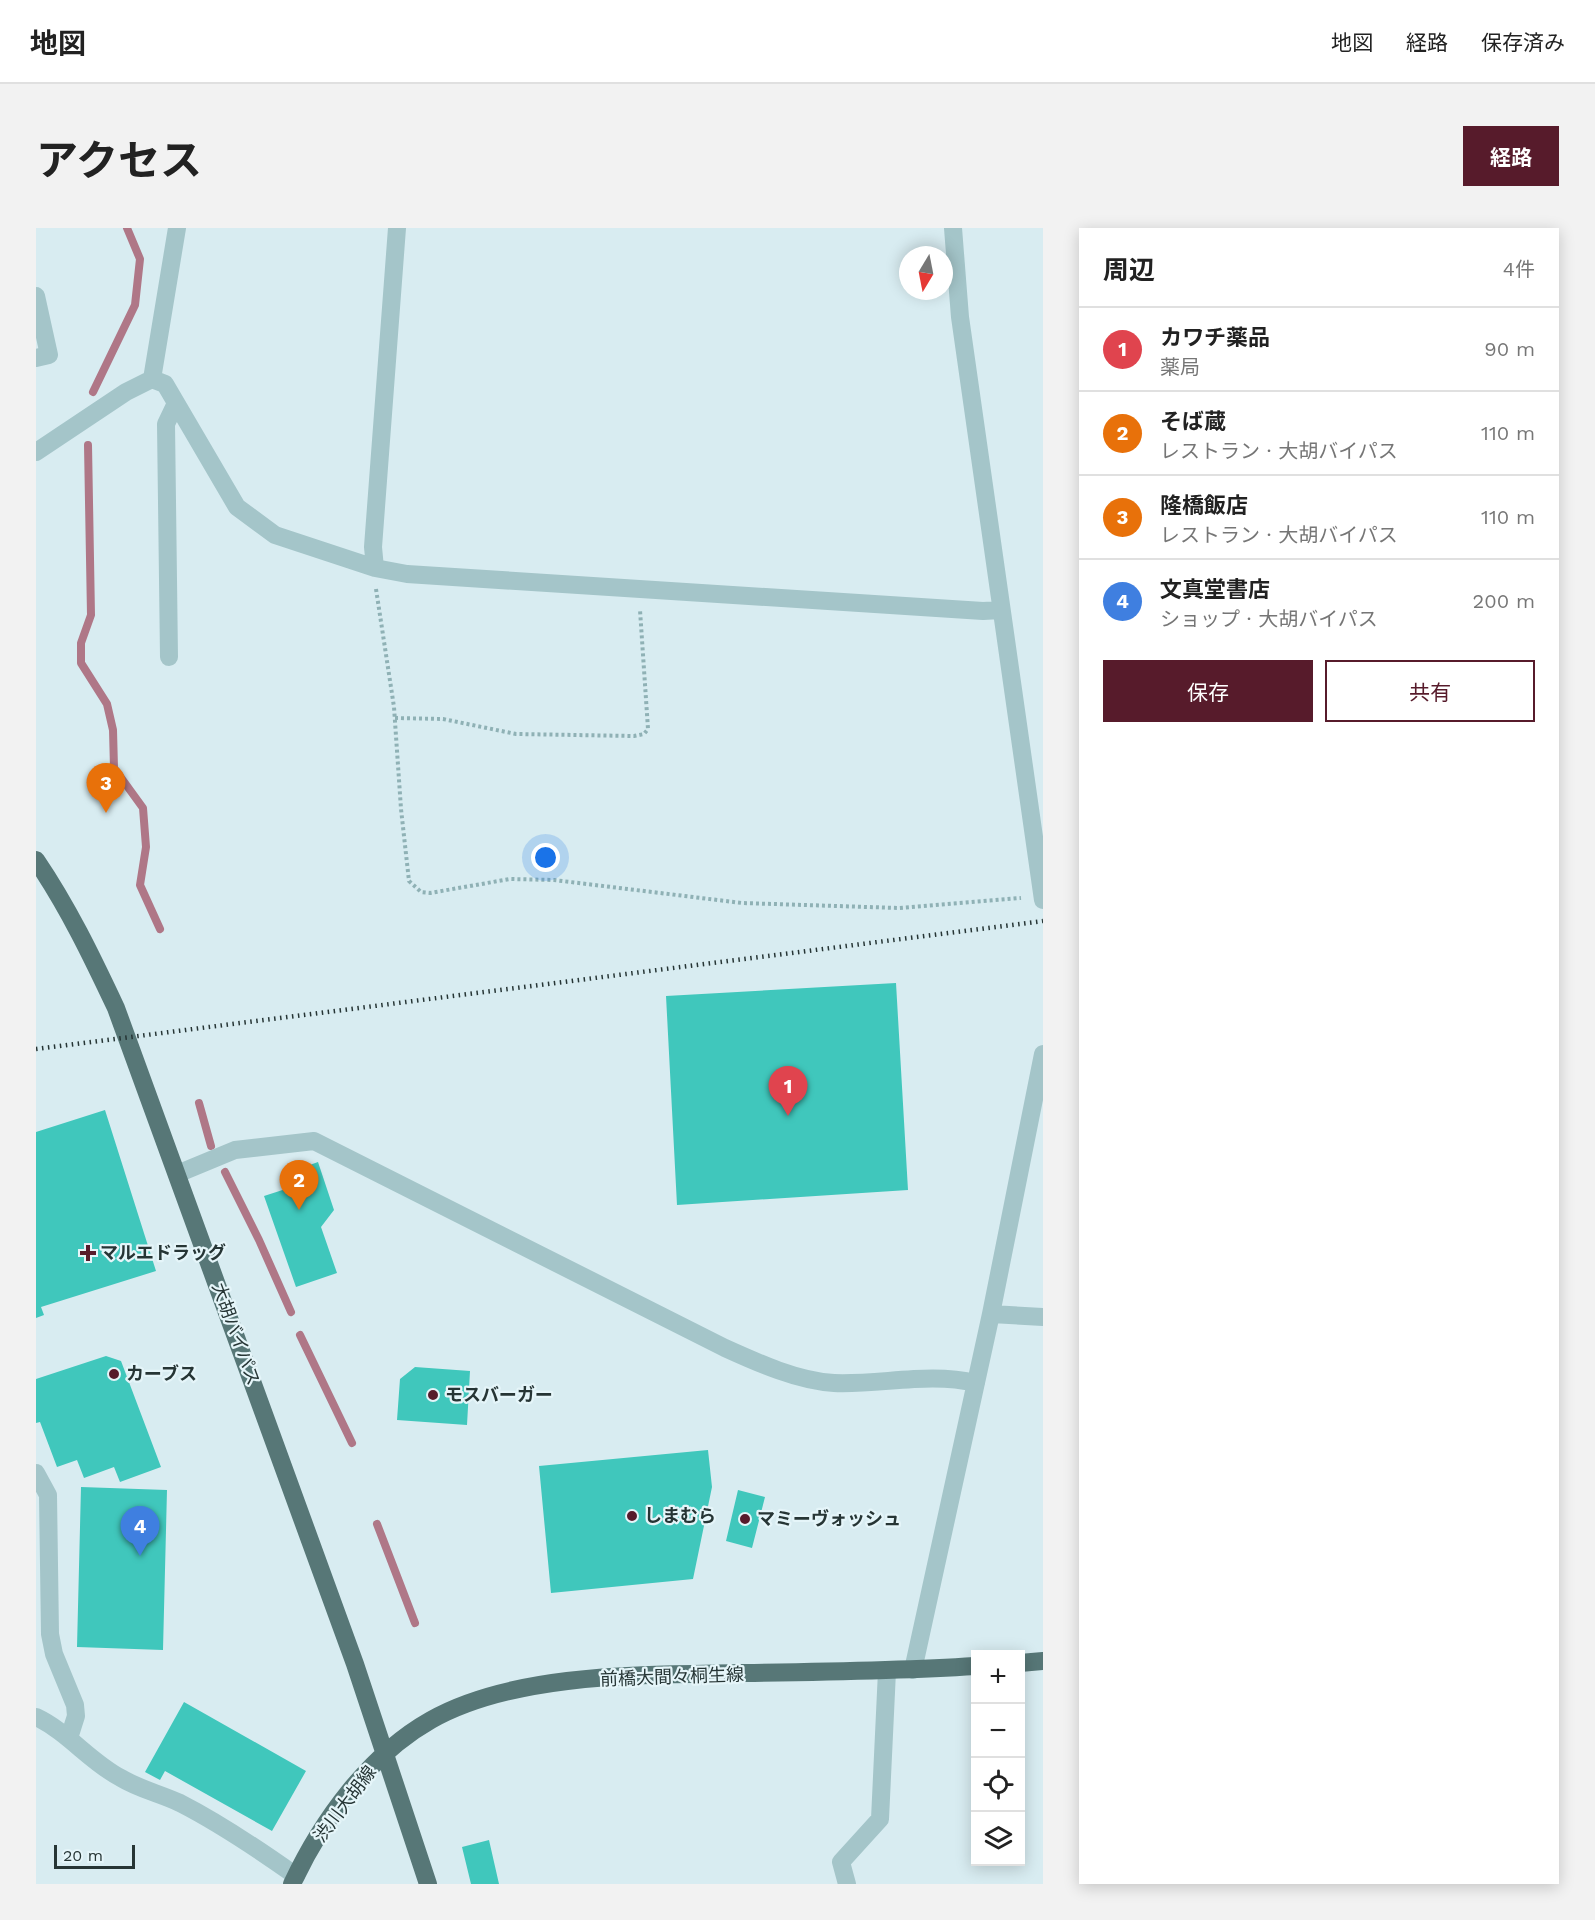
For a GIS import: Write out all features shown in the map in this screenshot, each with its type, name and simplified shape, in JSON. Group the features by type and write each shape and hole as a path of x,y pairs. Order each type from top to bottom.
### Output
{"main road":[{"name":"大胡バイパス","path":"36,860 59,893 116,1008 386,1752"},
{"path":"1025,1663 1043,1661"},
{"name":"前橋大間々桐生線","path":"386,1752 441,1715 500,1693 544,1684 648,1675 887,1671 971,1666"},
{"name":"渋川大胡線","path":"294,1880 326,1824 364,1775 386,1752 428,1884"}],"street":[{"path":"152,379 177,228"},
{"path":"375,568 373,547 397,228"},
{"path":"953,228 960,317 1043,898"},
{"path":"36,296 49,355 36,358"},
{"path":"36,452 126,392 152,379 165,384 237,507 275,535 375,568 407,574 982,611 1001,610"},
{"path":"169,657 166,424 176,403"},
{"path":"913,1670 991,1314 1043,1054"},
{"path":"177,1174 236,1150 314,1141 725,1348 777,1371 833,1383 955,1378 976,1383"},
{"path":"991,1314 1043,1317"},
{"path":"36,1473 48,1495 43,1617 50,1634 54,1654 75,1704 76,1716 69,1738"},
{"path":"847,1884 841,1862 880,1820 887,1671"},
{"path":"36,1717 69,1738 108,1771 178,1803 239,1836 294,1880"}],"path":[{"path":"375,568 377,603 395,718 401,809 409,881 421,892 430,893 510,879 554,880 754,903 898,908 1043,898"},
{"path":"395,718 443,719 516,735 634,736 644,734 648,729 639,589"}],"building":[{"path":"896,983 908,1190 677,1205 666,996"},
{"path":"105,1110 156,1271 41,1307 44,1315 36,1318 36,1132"},
{"path":"318,1162 334,1210 321,1227 337,1273 296,1287 264,1196 295,1186 290,1172"},
{"path":"106,1356 121,1361 161,1467 120,1482 114,1467 84,1478 77,1460 57,1467 40,1422 36,1423 36,1379"},
{"path":"415,1367 470,1371 467,1425 397,1420 400,1379"},
{"path":"708,1450 712,1487 693,1579 551,1593 539,1466"},
{"path":"81,1487 167,1490 163,1650 77,1647"},
{"name":"マミーヴォッシュ","path":"738,1490 765,1497 752,1548 726,1541"},
{"path":"184,1702 306,1771 272,1831 165,1771 160,1780 145,1772"},
{"path":"489,1840 499,1884 471,1884 462,1847"}],"waterway":[{"path":"93,392 135,305 140,259 127,228"},
{"path":"88,445 91,615 81,643 81,663 107,704 113,730 114,768 143,808 146,847 140,885 160,929"},
{"path":"199,1103 211,1146"},
{"path":"225,1172 291,1312"},
{"path":"300,1335 352,1443"},
{"path":"377,1524 415,1623"}],"railway":[{"path":"36,1049 1043,921"}],"place":[{"name":"隆橋飯店","path":"106,813"},
{"name":"カワチ薬品","path":"788,1116"},
{"name":"そば蔵","path":"299,1210"},
{"name":"マルエドラッグ","path":"88,1253"},
{"name":"カーブス","path":"114,1374"},
{"name":"モスバーガー","path":"433,1395"},
{"name":"しまむら","path":"632,1516"},
{"name":"マミーヴォッシュ","path":"745,1519"},
{"name":"文真堂書店","path":"140,1556"}]}
